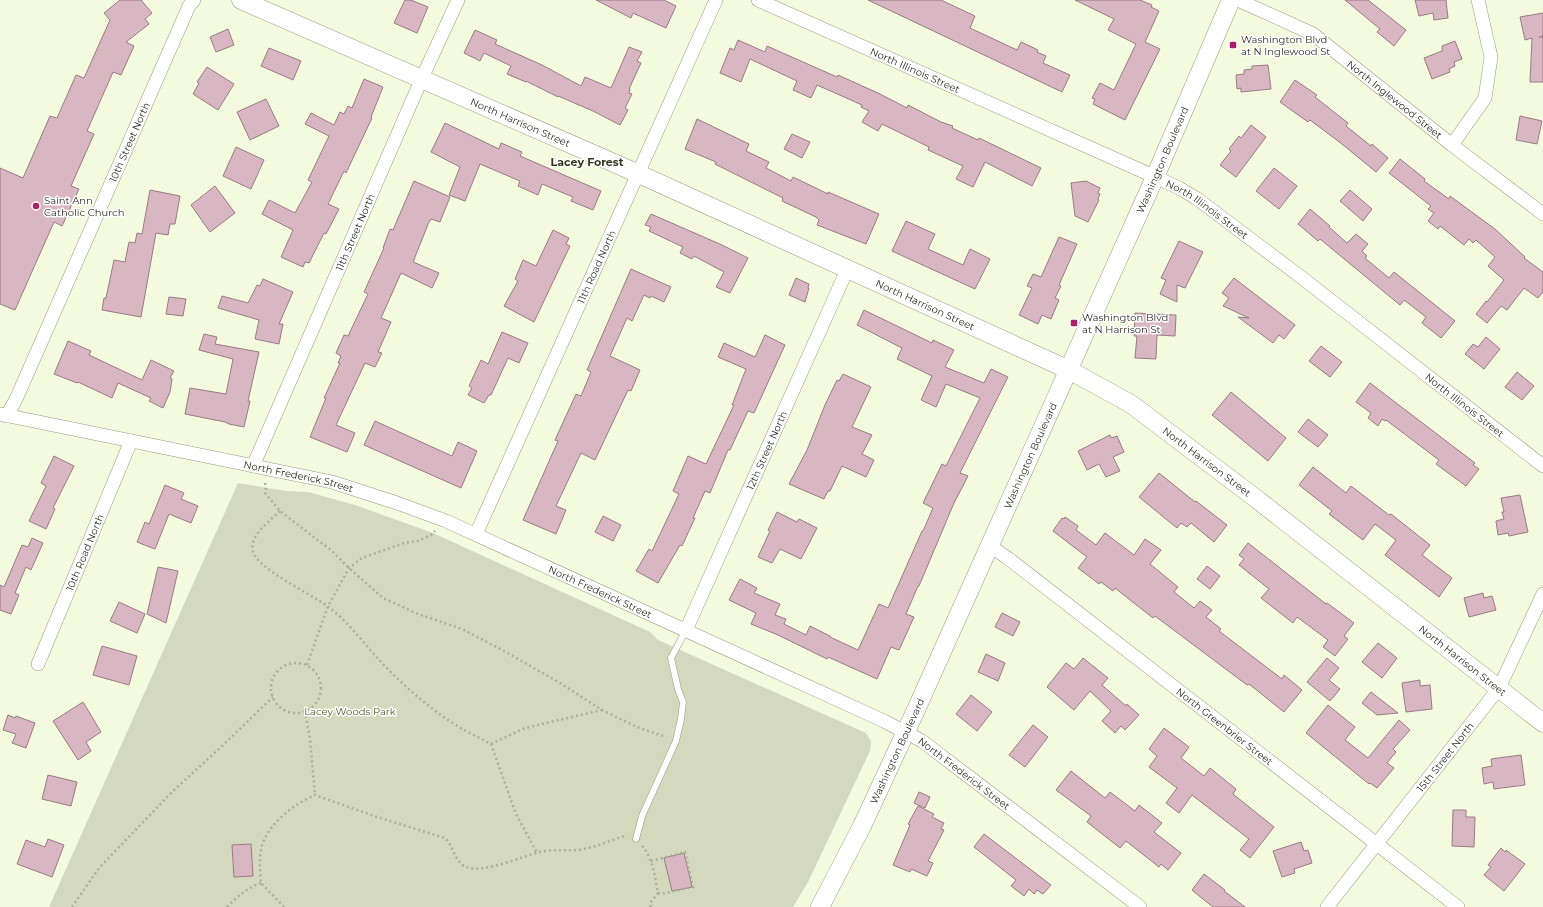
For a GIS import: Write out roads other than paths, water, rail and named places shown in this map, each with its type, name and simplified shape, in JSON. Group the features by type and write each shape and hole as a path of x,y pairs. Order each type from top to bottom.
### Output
{"street":[{"name":"10th Street North","path":"4,415 20,390 189,6 194,0"},
{"name":"North Harrison Street","path":"241,0 422,78 638,174 1069,370 1131,404 1254,497 1543,723"},
{"name":"11th Street North","path":"253,466 422,78 458,0"},
{"name":"11th Road North","path":"476,534 716,0"},
{"name":"North Illinois Street","path":"758,0 1155,177 1196,198 1543,466"},
{"name":"Washington Boulevard","path":"820,907 858,833 906,732 1155,177 1231,0"},
{"name":"North Inglewood Street","path":"1238,0 1314,34 1452,145 1543,214"},
{"path":"1452,145 1485,98 1491,57 1478,0"},
{"name":"12th Street North","path":"686,630 847,270"},
{"name":"North Frederick Street","path":"4,415 332,482 446,521 686,630 906,732 928,744 1140,907"},
{"name":"10th Road North","path":"38,664 131,441"},
{"name":"North Greenbrier Street","path":"990,546 1009,559 1458,907"},
{"name":"15th Street North","path":"1328,907 1499,688 1543,594"}],"lane":[{"path":"636,839 642,816 676,741 683,702 678,689 671,658 686,630"}],"place":[{"name":"Washington Blvd at N Inglewood St","path":"1233,45"},
{"name":"Saint Ann Catholic Church","path":"36,206"},
{"name":"Washington Blvd at N Harrison St","path":"1074,323"}],"district":[{"name":"Lacey Forest","path":"587,162"}],"park label":[{"name":"Lacey Woods Park","path":"350,711"}]}
